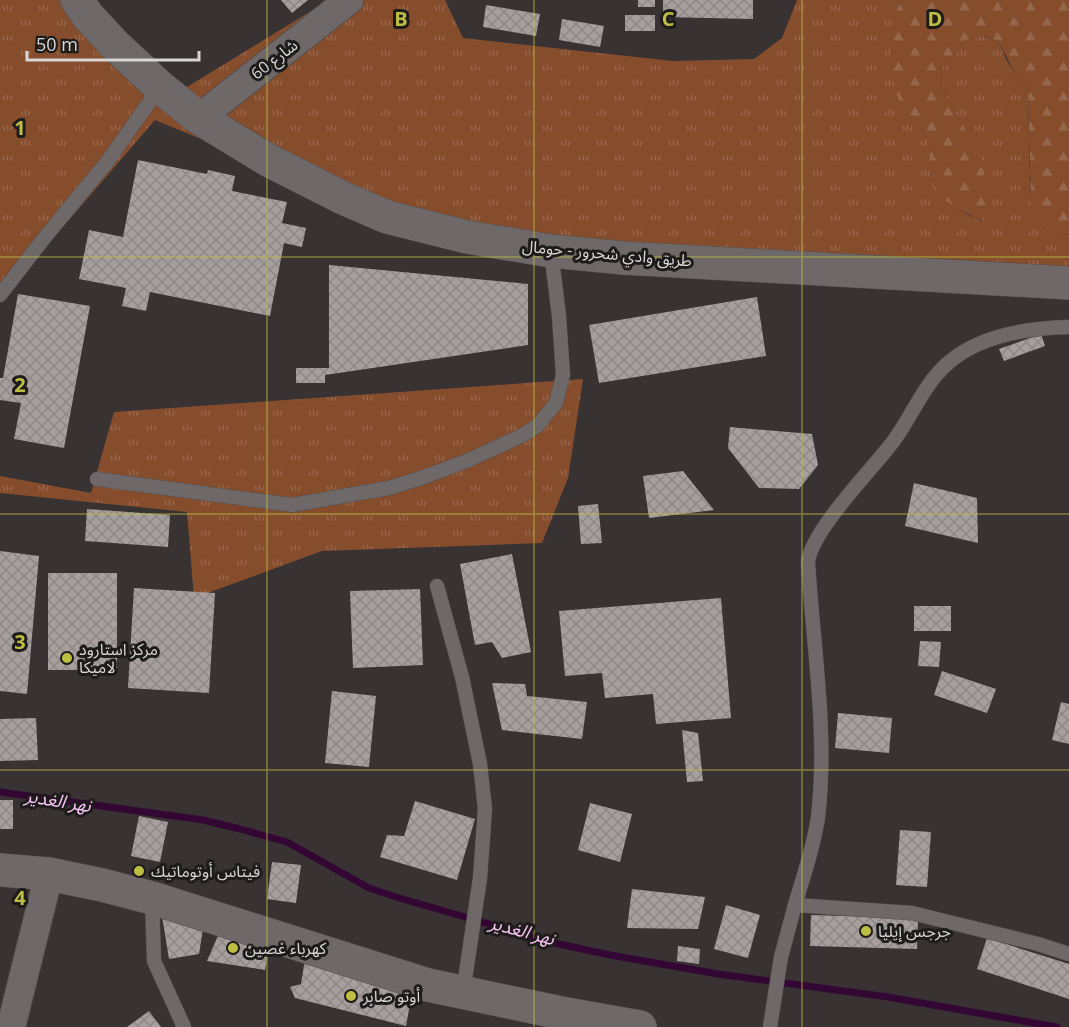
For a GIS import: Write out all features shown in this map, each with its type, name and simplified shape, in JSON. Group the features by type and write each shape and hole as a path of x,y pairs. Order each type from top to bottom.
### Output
{"main road":[{"name":"طريق وادي شحرور - حومال","path":"77,0 88,16 115,45 160,87 199,118 268,160 387,217 467,237 551,251 623,258 1069,283"},
{"path":"0,870 49,874 152,898 428,985 639,1027"}],"street":[{"name":"شارع 60","path":"199,118 349,0"},
{"path":"11,1027 49,874"}],"lane":[{"path":"0,295 106,162 160,87"},
{"path":"97,479 292,506 389,488 424,477 501,446 537,426 556,403 560,390 563,375 562,354 551,251"},
{"path":"770,1027 781,957 818,819 819,707 808,562 812,546 895,438 930,382 948,363 993,338 1013,333 1069,327"},
{"path":"437,586 462,677 480,764 485,809 484,844 463,993"},
{"path":"152,898 154,961 184,1027"},
{"path":"795,906 912,913 1069,954"}],"green space":[{"path":"0,0 93,0 182,90 329,0 445,0 463,38 673,61 754,59 782,38 797,0 902,0 898,6 903,108 915,120 927,138 930,175 952,204 981,221 971,142 942,90 941,69 966,40 983,35 999,42 1016,76 1028,90 1030,192 1062,235 1069,235 1069,293 588,262 377,212 155,120 0,300"},
{"path":"902,0 1069,0 1069,235 1063,235 1047,228 1031,211 1028,90 1016,76 999,42 984,35 966,40 941,69 942,90 982,161 989,202 982,221 942,198 934,189 925,136 903,108 894,84 890,54 891,38 893,24"},
{"path":"583,379 568,478 542,543 322,551 194,598 187,512 0,493 0,476 91,493 114,412"}],"building":[{"path":"281,0 308,0 292,13"},
{"path":"638,0 655,0 655,7 638,7"},
{"path":"663,0 753,0 753,19 663,17"},
{"path":"486,5 540,14 536,36 483,27"},
{"path":"625,15 655,15 655,31 625,31"},
{"path":"562,19 604,26 600,47 559,40"},
{"path":"138,160 207,174 208,170 235,176 232,191 287,202 282,223 306,228 302,247 284,243 270,316 150,292 146,311 122,306 126,288 79,279 89,230 123,237"},
{"path":"329,265 528,284 528,345 325,375 325,383 296,383 296,368 329,368"},
{"path":"18,294 90,306 64,448 14,439 21,403 0,400 0,378 3,378"},
{"path":"757,297 766,356 599,383 589,325"},
{"path":"1041,334 1045,346 1004,361 999,349"},
{"path":"730,427 812,434 818,465 799,489 759,488 728,448"},
{"path":"683,471 714,510 649,518 643,476"},
{"path":"914,483 977,498 978,543 905,526"},
{"path":"598,504 602,543 581,544 578,506"},
{"path":"87,509 170,515 168,547 85,541"},
{"path":"0,551 39,556 27,694 0,691"},
{"path":"512,554 531,652 502,658 492,642 475,645 460,564"},
{"path":"48,573 117,573 117,670 48,670"},
{"path":"134,588 215,593 209,693 128,688"},
{"path":"420,589 423,665 353,668 350,591"},
{"path":"721,598 731,718 656,724 653,694 605,698 602,673 565,676 559,611"},
{"path":"914,606 951,606 951,631 914,631"},
{"path":"920,641 941,642 939,667 918,666"},
{"path":"942,671 996,689 987,713 934,695"},
{"path":"492,683 525,684 527,696 587,702 582,739 502,730"},
{"path":"332,691 376,696 369,767 325,763"},
{"path":"1061,702 1069,704 1069,744 1052,740"},
{"path":"838,713 892,718 889,753 835,748"},
{"path":"36,718 38,760 0,761 0,719"},
{"path":"682,730 698,733 703,781 687,782"},
{"path":"0,800 13,800 13,829 0,829"},
{"path":"415,801 475,819 457,880 380,857 387,835 404,836"},
{"path":"590,803 632,814 620,862 578,850"},
{"path":"139,816 168,822 160,862 131,856"},
{"path":"900,830 931,832 927,887 896,885"},
{"path":"272,862 301,865 296,903 267,899"},
{"path":"632,889 705,897 698,929 627,928"},
{"path":"726,905 760,915 748,958 714,949"},
{"path":"161,910 205,917 199,954 169,959"},
{"path":"811,915 918,918 917,949 810,946"},
{"path":"221,929 270,941 265,970 207,961"},
{"path":"987,938 1069,964 1069,999 977,969"},
{"path":"678,946 700,949 699,964 677,961"},
{"path":"305,959 413,988 406,1026 295,998 290,987 301,984"},
{"path":"149,1011 161,1027 127,1027"}],"waterway":[{"name":"نهر الغدير","path":"0,792 203,820 240,829 287,842 369,888 554,943 718,974 888,997 1057,1027"}],"place":[{"name":"مركز استارود لاميكا","path":"67,658"},
{"name":"فيتاس أوتوماتيك","path":"139,871"},
{"name":"جرجس إيليا","path":"866,931"},
{"name":"كهرباء غصين","path":"233,948"},
{"name":"أوتو صابر","path":"351,996"}]}
